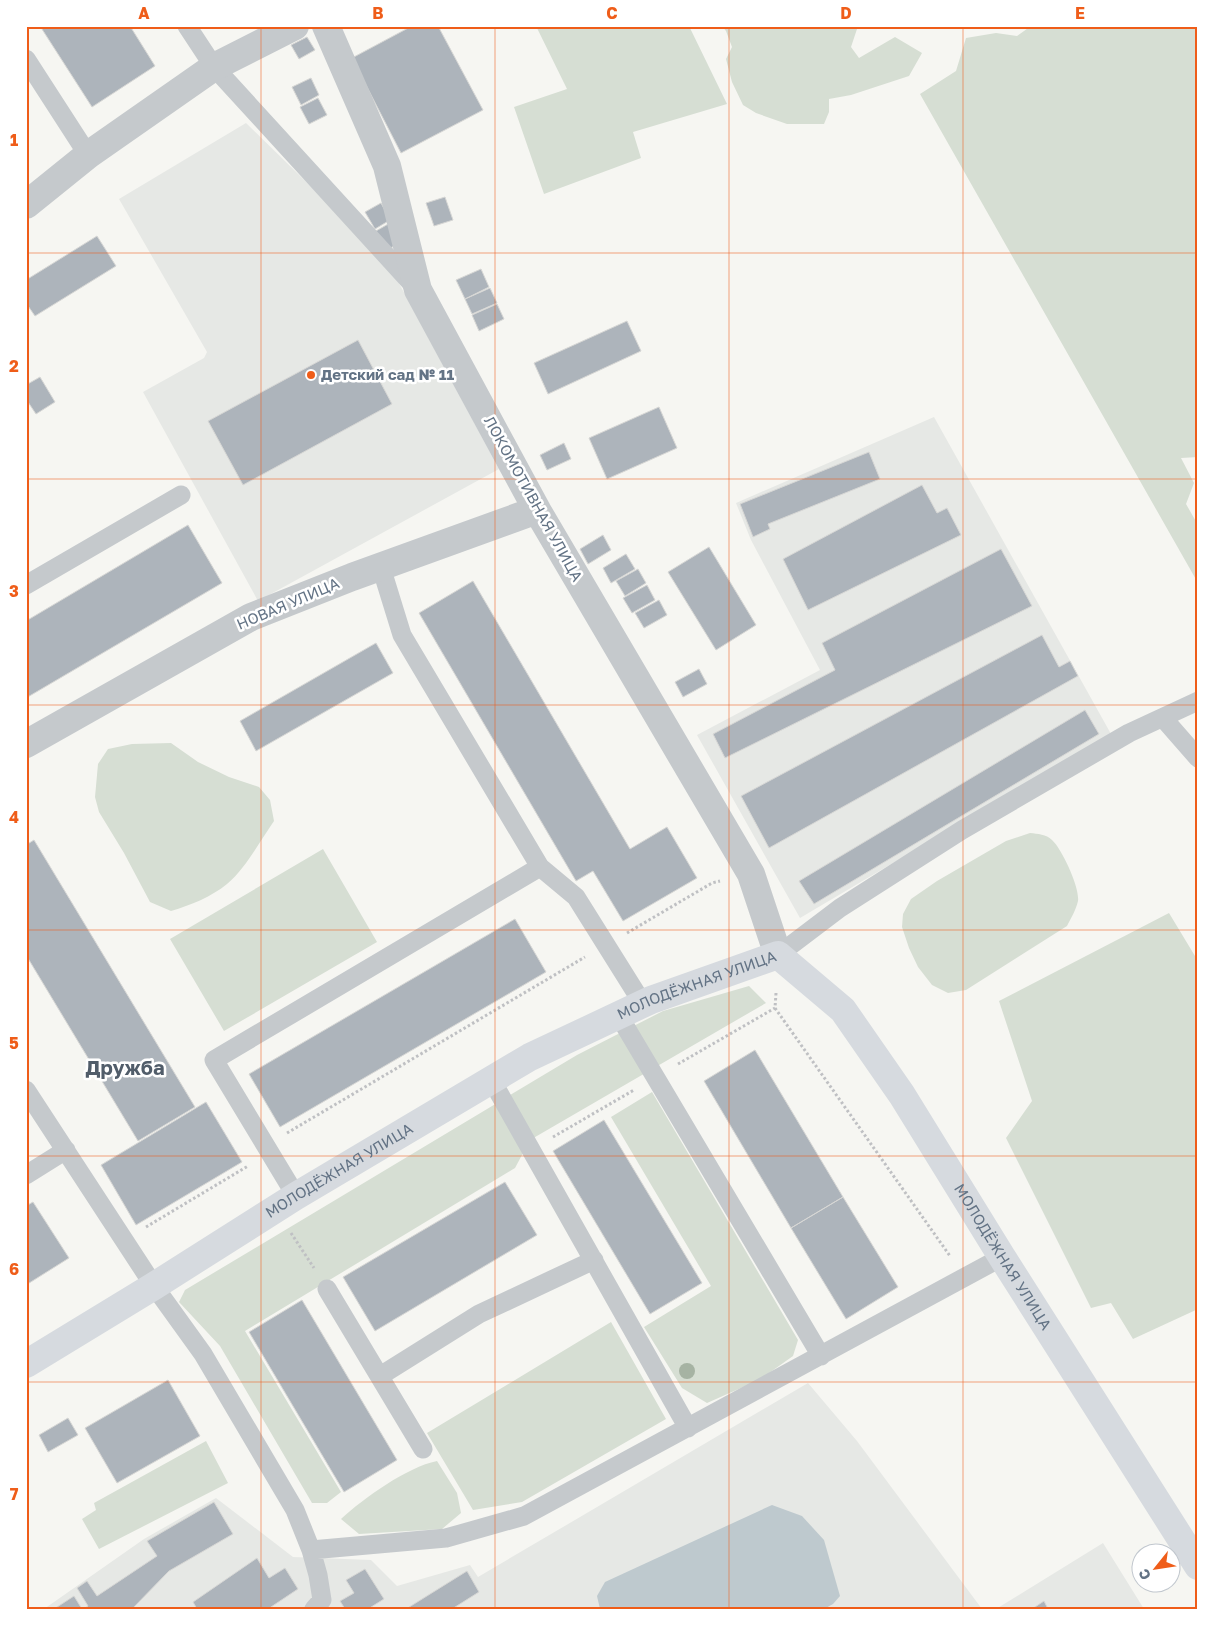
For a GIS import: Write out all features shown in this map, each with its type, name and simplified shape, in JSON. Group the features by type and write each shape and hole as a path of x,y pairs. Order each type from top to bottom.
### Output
{"street":[{"path":"26,205 88,155 214,67 295,26"},
{"name":"ЛОКОМОТИВНАЯ УЛИЦА","path":"326,26 387,166 418,290 537,510 752,874 778,955"},
{"name":"НОВАЯ УЛИЦА","path":"26,744 251,617 352,577 537,510"},
{"name":"МОЛОДЁЖНАЯ УЛИЦА","path":"26,1364 286,1203 530,1057 631,1010 778,955 843,1010 902,1095 1002,1257 1198,1566"}],"lane":[{"path":"187,26 214,67 418,290"},
{"path":"26,59 88,155"},
{"path":"26,585 181,495"},
{"path":"381,567 402,635 540,867 576,897 606,945 631,1010 821,1356"},
{"path":"778,955 840,908 962,830 1129,733 1198,701"},
{"path":"1164,718 1198,758"},
{"path":"286,1203 266,1146 214,1060 540,867"},
{"path":"491,1080 688,1428"},
{"path":"26,1090 154,1286 203,1354 295,1510 318,1575 322,1600 314,1609"},
{"path":"26,1175 66,1150"},
{"path":"310,1550 446,1538 524,1516 1002,1257"},
{"path":"380,1376 479,1314 594,1260"},
{"path":"327,1289 423,1449"}],"path":[{"path":"124,1240 249,1166 266,1146 712,883 752,874"},
{"path":"775,1008 965,1277"},
{"path":"286,1203 327,1289"}],"shaded area":[{"path":"536,26 689,26 727,104 633,132 641,158 544,194 514,107 567,89"},
{"path":"722,26 858,26 851,47 859,58 895,37 922,53 909,76 851,95 829,99 829,112 824,124 787,124 756,113 743,105 732,82 726,59 732,47"},
{"path":"1031,26 1198,26 1198,457 1181,458 1194,483 1186,504 1198,525 1198,583 920,94 956,71 966,38 996,33 1017,36"},
{"name":"Детский сад № 11","path":"246,123 387,261 499,469 258,601 143,392 204,358 207,352 119,199"},
{"path":"934,417 1111,734 800,918 697,735 820,670 751,540 736,503"},
{"path":"171,743 198,762 229,777 259,787 270,800 274,821 234,878 214,893 171,911 150,902 124,853 99,812 95,797 98,764 108,749 132,744"},
{"path":"1030,833 1045,835 1050,838 1061,852 1070,869 1078,901 1067,926 966,990 948,993 932,985 918,967 902,927 903,914 911,899 937,881 1006,841"},
{"path":"323,849 377,942 224,1031 170,939"},
{"path":"1169,913 1198,961 1198,1309 1133,1339 1111,1303 1091,1308 1006,1138 1032,1101 999,1001"},
{"path":"749,986 766,1003 530,1140 515,1168 245,1331 341,1492 327,1503 312,1503 220,1346 179,1302 185,1290 577,1055 663,1011"},
{"path":"652,1092 798,1340 793,1356 759,1380 707,1403 682,1388 644,1327 711,1286 611,1117"},
{"path":"611,1322 666,1419 522,1502 473,1510 427,1433"},
{"path":"808,1383 857,1441 982,1609 44,1609 144,1539 216,1498 293,1557 371,1560 397,1586 470,1565 478,1577"},
{"path":"206,1441 228,1483 99,1549 82,1519 96,1510 94,1503"},
{"path":"437,1461 457,1493 461,1513 442,1529 359,1534 341,1519 386,1484 425,1464"},
{"path":"772,1505 802,1516 824,1540 840,1596 833,1604 824,1609 600,1609 597,1596 605,1582"},
{"path":"1103,1543 1144,1609 996,1609"}],"building":[{"path":"40,26 130,26 155,66 92,107"},
{"path":"412,26 438,26 483,110 401,153 352,58"},
{"path":"307,37 315,50 299,59 291,45"},
{"path":"311,78 319,95 301,105 292,87"},
{"path":"318,98 327,115 309,124 300,107"},
{"path":"445,197 453,220 434,226 426,203"},
{"path":"381,203 390,220 375,229 365,212"},
{"path":"390,223 401,242 387,250 376,231"},
{"path":"97,236 116,266 35,316 26,303 26,280"},
{"path":"481,269 489,287 465,299 456,280"},
{"path":"490,288 497,303 472,314 465,299"},
{"path":"497,304 504,319 479,331 472,315"},
{"path":"627,321 641,351 548,394 534,363"},
{"path":"358,340 392,404 243,485 208,421"},
{"path":"40,377 55,402 36,414 26,399 26,385"},
{"path":"659,407 677,448 607,479 589,438"},
{"path":"564,443 571,459 547,470 540,455"},
{"path":"869,452 880,479 768,524 770,529 753,537 740,504"},
{"path":"922,485 937,513 947,508 961,535 808,610 783,559"},
{"path":"188,525 222,583 26,698 26,621"},
{"path":"603,535 611,550 588,564 580,549"},
{"path":"709,547 756,625 716,650 668,572"},
{"path":"1001,549 1032,606 725,758 713,734 835,670 822,643"},
{"path":"626,554 635,569 611,583 603,568"},
{"path":"638,569 646,583 625,596 616,581"},
{"path":"473,581 630,849 667,827 697,878 623,921 593,871 576,881 419,613"},
{"path":"647,585 655,600 632,613 623,598"},
{"path":"659,600 667,615 644,628 635,613"},
{"path":"1042,635 1059,667 1070,661 1078,676 769,848 741,796"},
{"path":"376,643 393,673 256,751 240,721"},
{"path":"699,669 707,684 683,697 675,682"},
{"path":"1085,710 1099,734 814,904 799,881"},
{"path":"34,840 195,1107 138,1141 26,955 26,845"},
{"path":"515,919 546,972 280,1127 249,1074"},
{"path":"755,1050 843,1197 791,1228 704,1081"},
{"path":"206,1102 242,1162 136,1225 101,1165"},
{"path":"604,1120 702,1283 650,1314 553,1151"},
{"path":"505,1182 537,1235 375,1331 343,1277"},
{"path":"843,1197 898,1287 846,1319 791,1228"},
{"path":"33,1202 69,1258 26,1285 26,1206"},
{"path":"302,1300 397,1460 344,1492 249,1332"},
{"path":"168,1380 200,1436 117,1483 85,1428"},
{"path":"68,1418 78,1435 48,1452 39,1435"},
{"path":"214,1502 233,1534 169,1571 132,1609 84,1609 88,1606 77,1588 87,1581 97,1596 157,1556 147,1541"},
{"path":"257,1558 269,1578 285,1568 298,1589 268,1609 197,1609 193,1602"},
{"path":"365,1569 384,1599 368,1609 345,1609 340,1601 354,1593 346,1580"},
{"path":"467,1571 479,1592 452,1609 406,1609"},
{"path":"74,1596 82,1609 54,1609"},
{"path":"1044,1601 1048,1609 1032,1609"}],"place":[{"name":"Детский сад № 11","path":"311,375"}],"district":[{"name":"Дружба","path":"125,1068"}]}
